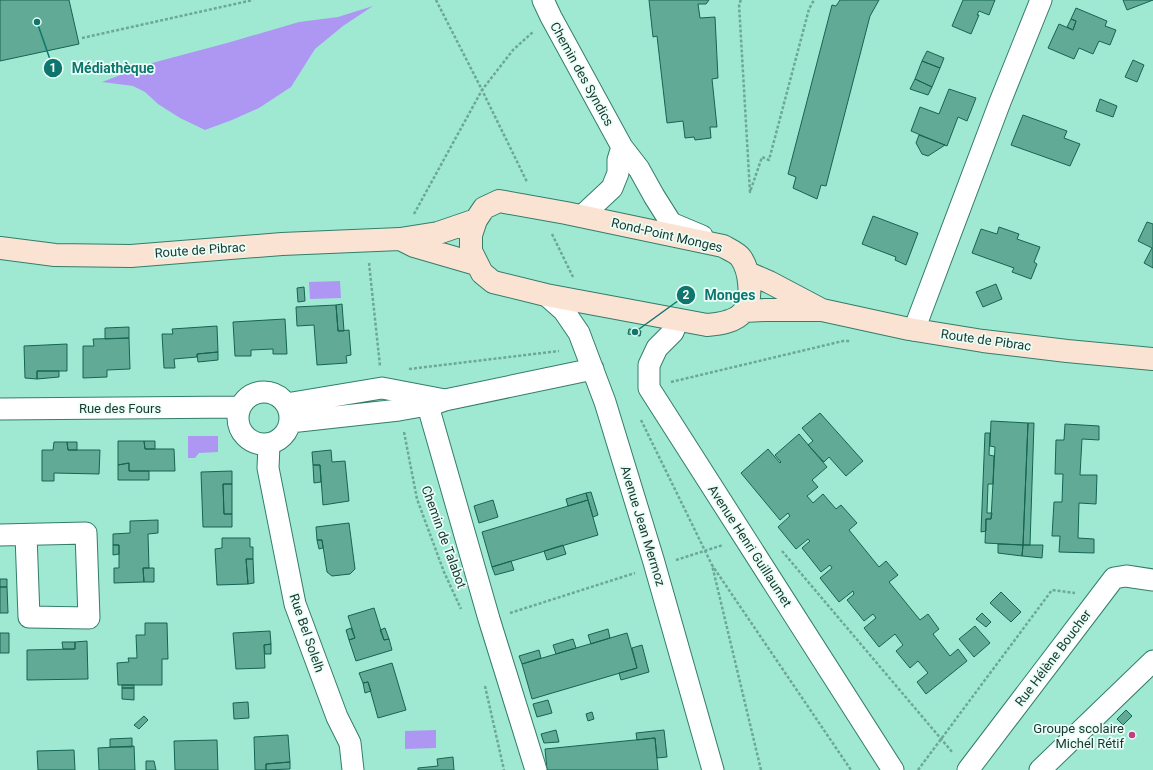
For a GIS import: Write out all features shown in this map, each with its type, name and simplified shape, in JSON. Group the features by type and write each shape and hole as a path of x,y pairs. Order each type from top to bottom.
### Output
{"main road":[{"name":"Rond-Point Monges","path":"499,201 582,216 723,246 741,257 748,273 750,292 744,311 724,323 707,325 546,295 493,282 482,273 470,251 471,235 476,220 484,208 499,201"},
{"name":"Route de Pibrac","path":"0,248 55,255 131,256 282,244 400,239 438,233 476,220"},
{"name":"Route de Pibrac","path":"400,239 414,246 476,264"},
{"name":"Route de Pibrac","path":"748,273 775,285 822,310"},
{"name":"Route de Pibrac","path":"744,311 822,310 914,330 983,341 1067,351 1153,358"}],"street":[{"path":"914,330 1000,102 1041,0"},
{"name":"Chemin des Syndics","path":"547,8 622,147 640,168 654,196 671,223 723,246"},
{"path":"582,216 612,188 618,173 618,160 622,147"},
{"name":"Avenue Jean Mermoz","path":"546,295 564,311 579,333 605,402 655,566 714,770"},
{"path":"649,388 649,365 657,348 673,332 678,320"},
{"path":"288,413 399,410 436,406 593,369"},
{"path":"288,413 382,388 436,406"},
{"name":"Avenue Henri Guillaumet","path":"649,388 893,770"},
{"path":"263,392 272,393 280,397 288,413 288,430 277,442 269,445 260,445 250,441 243,435 238,426 237,416 240,407 246,399 253,394 263,392"},
{"path":"436,406 489,619 536,770"},
{"name":"Rue des Fours","path":"0,409 240,407"},
{"name":"Rue Bel Solelh","path":"269,445 268,468 295,604 337,717 350,743 353,770"},
{"path":"0,535 86,533 89,618 29,617 26,535"},
{"name":"Rue Hélène Boucher","path":"968,770 1114,578 1126,576 1153,580"},
{"path":"1040,770 1153,661"}],"path":[{"path":"82,38 253,0"},
{"path":"436,0 482,90 547,8"},
{"path":"741,0 739,4 750,192 762,157 769,160 808,9 814,0"},
{"path":"368,258 382,388"},
{"path":"649,388 843,341 851,341"},
{"name":"Chemin de Talabot","path":"399,410 417,499 444,572 462,612"},
{"path":"638,415 712,565 851,770"},
{"path":"489,619 745,538"},
{"path":"780,549 954,754"},
{"path":"712,565 761,770"},
{"path":"918,770 1052,590 1100,595"},
{"path":"483,680 504,770"}],"shaded area":[{"path":"373,6 343,26 315,49 291,87 259,108 205,130 180,118 158,104 145,92 133,86 102,82 152,63 299,22 338,17"},
{"path":"340,281 341,298 310,299 309,282"},
{"path":"188,436 218,436 218,452 199,453 195,458 188,458"},
{"path":"436,730 436,748 405,749 405,731"}],"building":[{"path":"0,0 69,0 79,44 0,61"},
{"path":"649,0 709,0 706,4 698,4 700,18 715,17 718,78 712,79 717,127 710,127 711,138 695,140 694,137 685,138 683,121 667,123 657,36 653,37"},
{"path":"840,0 879,0 870,16 826,186 821,185 817,199 793,188 796,177 788,174 832,5 836,6"},
{"path":"963,0 995,0 989,15 979,11 977,15 979,15 971,34 952,26"},
{"path":"1123,0 1153,0 1127,10"},
{"path":"1076,8 1107,21 1105,26 1116,30 1110,45 1099,41 1093,54 1079,48 1074,59 1048,48 1059,24 1073,30 1076,21 1071,19"},
{"path":"1071,19 1076,21 1073,30 1067,27"},
{"path":"927,51 944,58 940,68 922,61"},
{"path":"1133,60 1144,65 1137,82 1125,77"},
{"path":"922,61 940,68 932,87 915,79"},
{"path":"915,79 932,87 928,95 910,89"},
{"path":"949,89 976,98 967,121 958,117 947,146 911,131 920,107 939,114"},
{"path":"1100,99 1117,106 1113,117 1096,111"},
{"path":"1023,115 1067,131 1064,138 1080,144 1070,166 1011,145"},
{"path":"919,135 945,145 928,156 922,154 916,143"},
{"path":"873,216 918,233 906,265 895,260 896,257 862,244"},
{"path":"1147,222 1153,224 1153,268 1144,263 1152,248 1138,241"},
{"path":"999,227 1019,234 1017,239 1040,247 1034,262 1037,264 1031,279 1012,272 1014,268 972,253 981,229 997,234"},
{"path":"996,284 1002,299 983,307 976,292"},
{"path":"304,287 305,301 298,302 297,288"},
{"path":"342,304 344,331 338,331 336,305"},
{"path":"336,305 338,331 349,330 351,355 346,356 347,363 317,365 314,325 297,326 296,307"},
{"path":"285,319 287,354 273,354 273,349 251,350 251,356 235,356 233,322"},
{"path":"217,326 218,352 197,354 197,357 174,359 175,368 164,368 162,334 173,334 172,329"},
{"path":"129,327 129,338 105,339 105,328"},
{"path":"629,329 641,331 640,336 628,334"},
{"path":"129,338 130,369 107,370 107,377 83,378 83,346 94,346 93,339"},
{"path":"67,344 67,371 37,371 37,379 25,378 24,346"},
{"path":"218,352 218,360 198,362 197,354"},
{"path":"37,371 59,371 59,377 37,379"},
{"path":"820,413 863,461 846,476 829,457 824,462 808,445 813,441 802,428"},
{"path":"991,421 1028,423 1023,545 985,543 986,519 991,519 995,447 990,446"},
{"path":"1028,423 1034,423 1030,545 1023,545"},
{"path":"1065,424 1099,426 1099,440 1082,439 1080,475 1097,475 1096,504 1079,503 1078,538 1094,539 1094,553 1059,552 1060,536 1052,536 1054,502 1062,502 1063,474 1055,474 1056,440 1064,440"},
{"path":"985,433 990,433 989,455 994,456 993,484 988,484 987,513 992,513 991,519 986,519 986,531 981,532"},
{"path":"799,434 827,467 812,480 818,487 807,496 813,503 823,494 836,509 841,505 857,523 849,530 879,567 886,561 898,575 889,582 920,620 928,614 939,629 933,634 950,656 958,649 967,661 926,694 917,682 928,673 918,661 910,668 896,651 903,645 895,634 879,647 864,628 876,618 873,614 864,621 847,600 854,594 853,591 839,602 820,578 832,568 830,565 821,572 802,548 810,541 808,539 796,549 778,527 790,516 788,513 780,520 741,473 768,449 780,463 781,462 775,455"},
{"path":"118,441 144,441 145,449 174,449 175,471 129,471 129,463 118,465"},
{"path":"144,441 155,441 155,449 145,449"},
{"path":"54,442 67,442 68,450 100,450 99,474 54,473 54,481 42,481 42,450 53,450"},
{"path":"67,442 77,442 77,450 68,450"},
{"path":"331,450 332,462 345,461 349,501 323,505 320,465 313,465 312,452"},
{"path":"129,463 129,471 149,471 149,480 118,480 118,465"},
{"path":"313,465 320,465 321,482 314,483"},
{"path":"232,471 232,484 223,484 224,514 232,514 232,527 203,527 201,472"},
{"path":"223,484 232,484 232,514 224,514"},
{"path":"591,492 598,515 593,517 586,493"},
{"path":"586,493 588,500 568,506 566,499"},
{"path":"493,500 498,517 479,523 474,506"},
{"path":"588,500 598,535 492,567 482,532"},
{"path":"158,520 158,533 148,534 149,568 143,568 144,582 114,583 114,568 119,568 119,545 113,545 113,534 130,533 130,521"},
{"path":"349,523 355,569 350,574 332,576 327,572 322,540 317,540 316,527"},
{"path":"222,538 250,538 250,547 253,547 253,559 246,559 248,584 217,585 215,549 222,548"},
{"path":"317,540 322,540 323,548 319,549"},
{"path":"998,544 1023,545 1022,556 998,553"},
{"path":"113,545 119,545 119,554 113,555"},
{"path":"563,545 566,554 547,560 544,551"},
{"path":"1023,545 1043,545 1042,558 1022,556"},
{"path":"246,559 253,559 254,583 248,584"},
{"path":"511,561 514,570 495,575 492,567"},
{"path":"143,568 154,568 154,582 144,582"},
{"path":"0,579 7,579 7,587 0,587"},
{"path":"0,587 7,587 8,613 0,613"},
{"path":"1001,592 1021,612 1011,622 990,603"},
{"path":"374,608 384,640 389,639 392,650 356,661 349,640 355,638 348,616"},
{"path":"982,613 991,622 986,627 976,619"},
{"path":"145,623 167,623 168,659 162,659 162,685 118,685 117,663 129,662 128,658 137,658 136,635 145,635"},
{"path":"975,626 990,643 974,657 959,639"},
{"path":"351,628 355,638 349,640 346,630"},
{"path":"385,628 389,639 384,640 380,630"},
{"path":"608,629 610,638 591,644 588,635"},
{"path":"270,631 271,644 264,645 265,668 236,669 233,633"},
{"path":"0,633 9,633 9,653 0,653"},
{"path":"627,633 637,668 532,699 522,664"},
{"path":"573,639 576,648 556,654 553,645"},
{"path":"87,641 88,679 27,680 27,650 75,649 75,642"},
{"path":"62,642 75,642 75,649 63,649"},
{"path":"271,644 271,654 265,654 264,645"},
{"path":"642,645 649,672 621,680 619,673 637,668 632,648"},
{"path":"539,650 541,658 522,664 519,656"},
{"path":"392,663 406,710 378,718 368,682 363,683 359,673"},
{"path":"368,682 371,691 365,693 363,683"},
{"path":"122,685 134,685 134,688 122,688"},
{"path":"122,688 134,688 134,700 122,699"},
{"path":"548,700 552,713 537,717 533,704"},
{"path":"248,702 249,718 234,719 233,703"},
{"path":"1126,710 1132,716 1123,725 1117,719"},
{"path":"592,712 594,719 588,721 586,714"},
{"path":"144,716 148,720 139,729 134,725"},
{"path":"556,730 559,742 544,743 541,734"},
{"path":"664,730 667,757 657,758 655,738 637,740 636,733"},
{"path":"288,735 290,762 266,764 266,770 255,770 254,737"},
{"path":"132,738 132,747 110,747 110,739"},
{"path":"655,738 658,770 547,770 545,749"},
{"path":"217,740 218,770 175,770 174,741"},
{"path":"134,746 135,770 99,770 98,748"},
{"path":"74,750 75,770 38,770 37,751"},
{"path":"453,757 454,770 418,770 418,768 438,766 437,759"},
{"path":"146,761 154,761 156,770 146,770"},
{"path":"290,762 290,769 266,770 266,764"}],"place":[{"name":"Médiathèque","path":"37,22"},
{"name":"Monges","path":"635,332"},
{"name":"Groupe scolaire Michel Rétif","path":"1132,735"}]}
